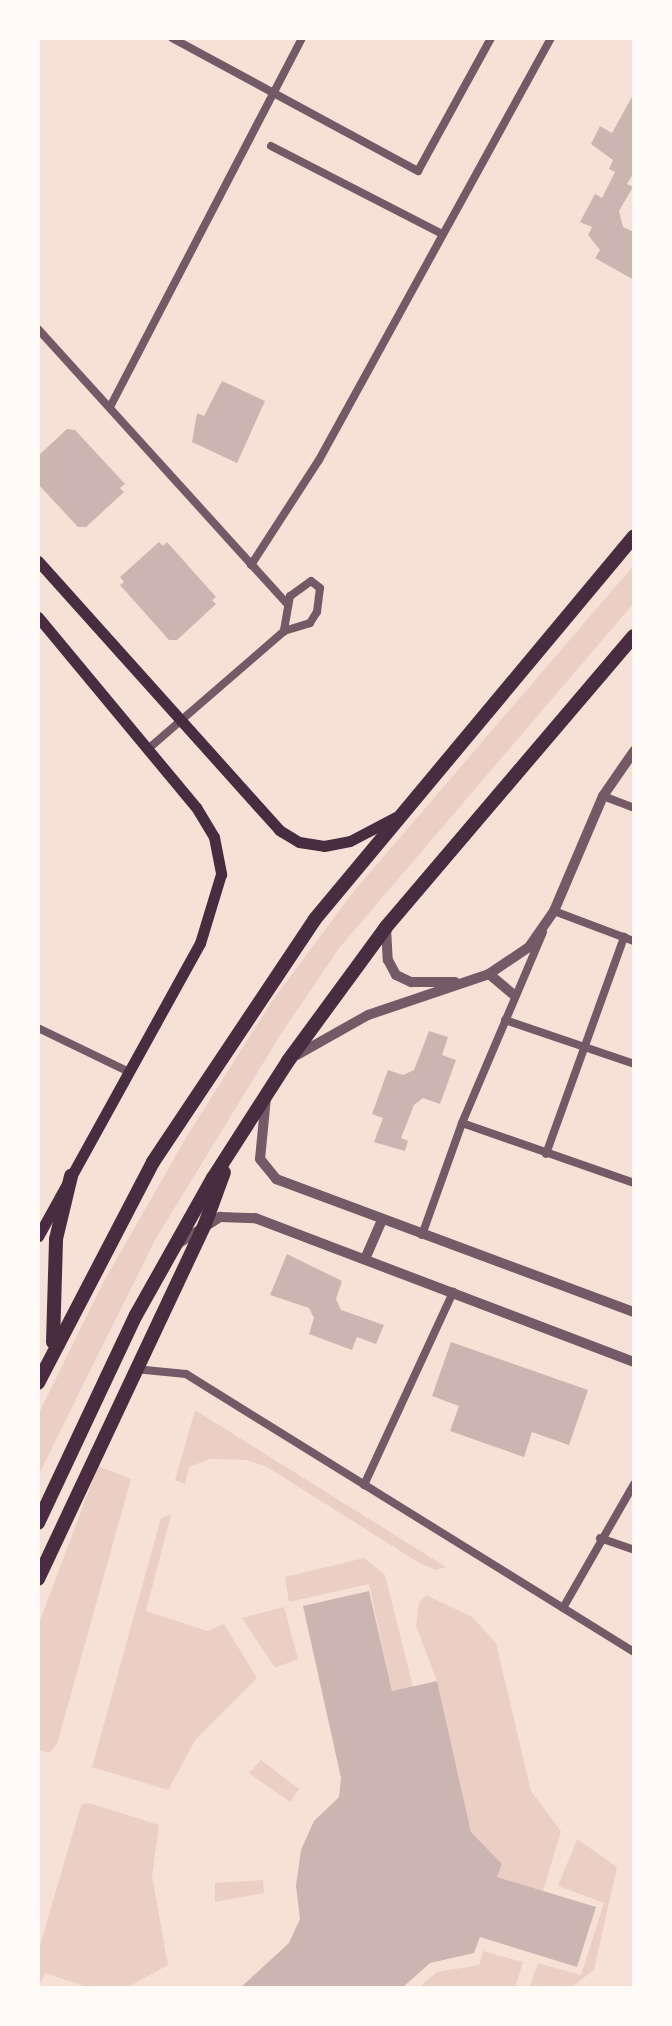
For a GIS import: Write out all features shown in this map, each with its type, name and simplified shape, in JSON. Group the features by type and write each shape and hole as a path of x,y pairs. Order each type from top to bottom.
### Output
{"highway":[{"path":"38,1383 153,1162 229,1043 396,817 634,536"},
{"path":"38,1523 101,1383 174,1246 234,1143 288,1061 386,927 634,636"},
{"path":"38,1579 132,1369 205,1224 234,1143"},
{"path":"48,1362 55,1322 56,1239 71,1176"}],"main road":[{"path":"38,561 182,719 269,821 299,842 339,844 396,817"},
{"path":"38,617 196,807 220,857 218,892 200,943 38,1236"}],"street":[{"path":"172,38 418,171 491,38"},
{"path":"110,407 302,38"},
{"path":"251,565 319,460 551,38"},
{"path":"271,146 442,234"},
{"path":"38,329 288,605"},
{"path":"148,749 284,631 314,618 320,588 311,581 293,593 284,631"},
{"path":"422,1235 462,1123 514,995 603,796 634,751"},
{"path":"603,796 634,808"},
{"path":"554,911 634,941"},
{"path":"386,927 388,960 403,980 465,982"},
{"path":"288,1061 368,1015 489,974 511,963 545,928"},
{"path":"546,1154 624,937"},
{"path":"489,974 514,995"},
{"path":"505,1020 634,1064"},
{"path":"38,1028 129,1072"},
{"path":"266,1095 260,1155 268,1172 382,1220 634,1312"},
{"path":"462,1123 634,1183"},
{"path":"174,1246 205,1224 241,1214 634,1362"},
{"path":"365,1259 382,1220"},
{"path":"364,1485 453,1292"},
{"path":"132,1369 162,1368 186,1374 634,1652"},
{"path":"563,1608 600,1538 634,1484"},
{"path":"600,1538 634,1550"}],"shaded area":[{"path":"634,565 634,603 340,947 281,1034 155,1240 38,1476 38,1415 103,1283 187,1136 272,1001 354,891"},
{"path":"195,1410 446,1567 436,1570 421,1564 267,1467 247,1460 210,1459 189,1467 185,1484 175,1480"},
{"path":"98,1466 131,1479 57,1744 49,1753 38,1750 38,1626"},
{"path":"171,1515 146,1611 207,1631 224,1624 257,1678 196,1739 168,1790 92,1767 161,1518"},
{"path":"364,1558 385,1575 413,1687 392,1691 369,1584 289,1602 285,1577"},
{"path":"426,1595 472,1617 496,1643 531,1791 561,1831 543,1891 497,1877 502,1864 471,1832 437,1681 416,1626 419,1602"},
{"path":"284,1607 298,1659 275,1668 242,1618"},
{"path":"261,1760 299,1789 290,1802 249,1773"},
{"path":"89,1803 159,1825 152,1876 168,1965 126,1988 90,1988 45,1973 38,1988 38,1952 81,1805"},
{"path":"577,1839 617,1867 594,1970 570,1988 529,1988 538,1963 581,1975 604,1903 558,1886"},
{"path":"263,1880 264,1893 215,1902 215,1883"},
{"path":"483,1951 523,1962 515,1988 418,1988 437,1972 479,1965"}],"building":[{"path":"634,93 634,172 627,184 633,187 619,211 623,227 634,232 634,280 595,258 600,250 588,235 592,227 580,222 595,194 602,198 615,172 609,169 613,160 591,144 600,126 612,133"},
{"path":"222,381 265,401 237,463 192,442 197,413 204,416"},
{"path":"67,429 75,430 125,484 120,488 124,492 86,527 78,527 38,484 38,456"},
{"path":"159,542 163,546 167,542 216,597 212,600 216,604 177,640 169,640 120,585 124,582 120,577"},
{"path":"429,1031 448,1037 442,1055 456,1060 440,1104 423,1098 414,1105 401,1138 408,1141 405,1151 374,1142 383,1118 372,1114 388,1070 403,1075 414,1070"},
{"path":"287,1254 342,1281 336,1299 341,1310 384,1325 376,1344 357,1337 352,1350 309,1334 314,1318 309,1308 270,1295"},
{"path":"451,1342 588,1390 569,1445 532,1432 524,1457 450,1431 459,1406 432,1396"},
{"path":"369,1591 392,1691 437,1681 471,1832 502,1864 497,1877 596,1907 577,1967 480,1937 474,1953 430,1963 402,1988 240,1988 289,1943 300,1919 296,1886 301,1850 314,1821 339,1797 341,1778 303,1606"}]}
